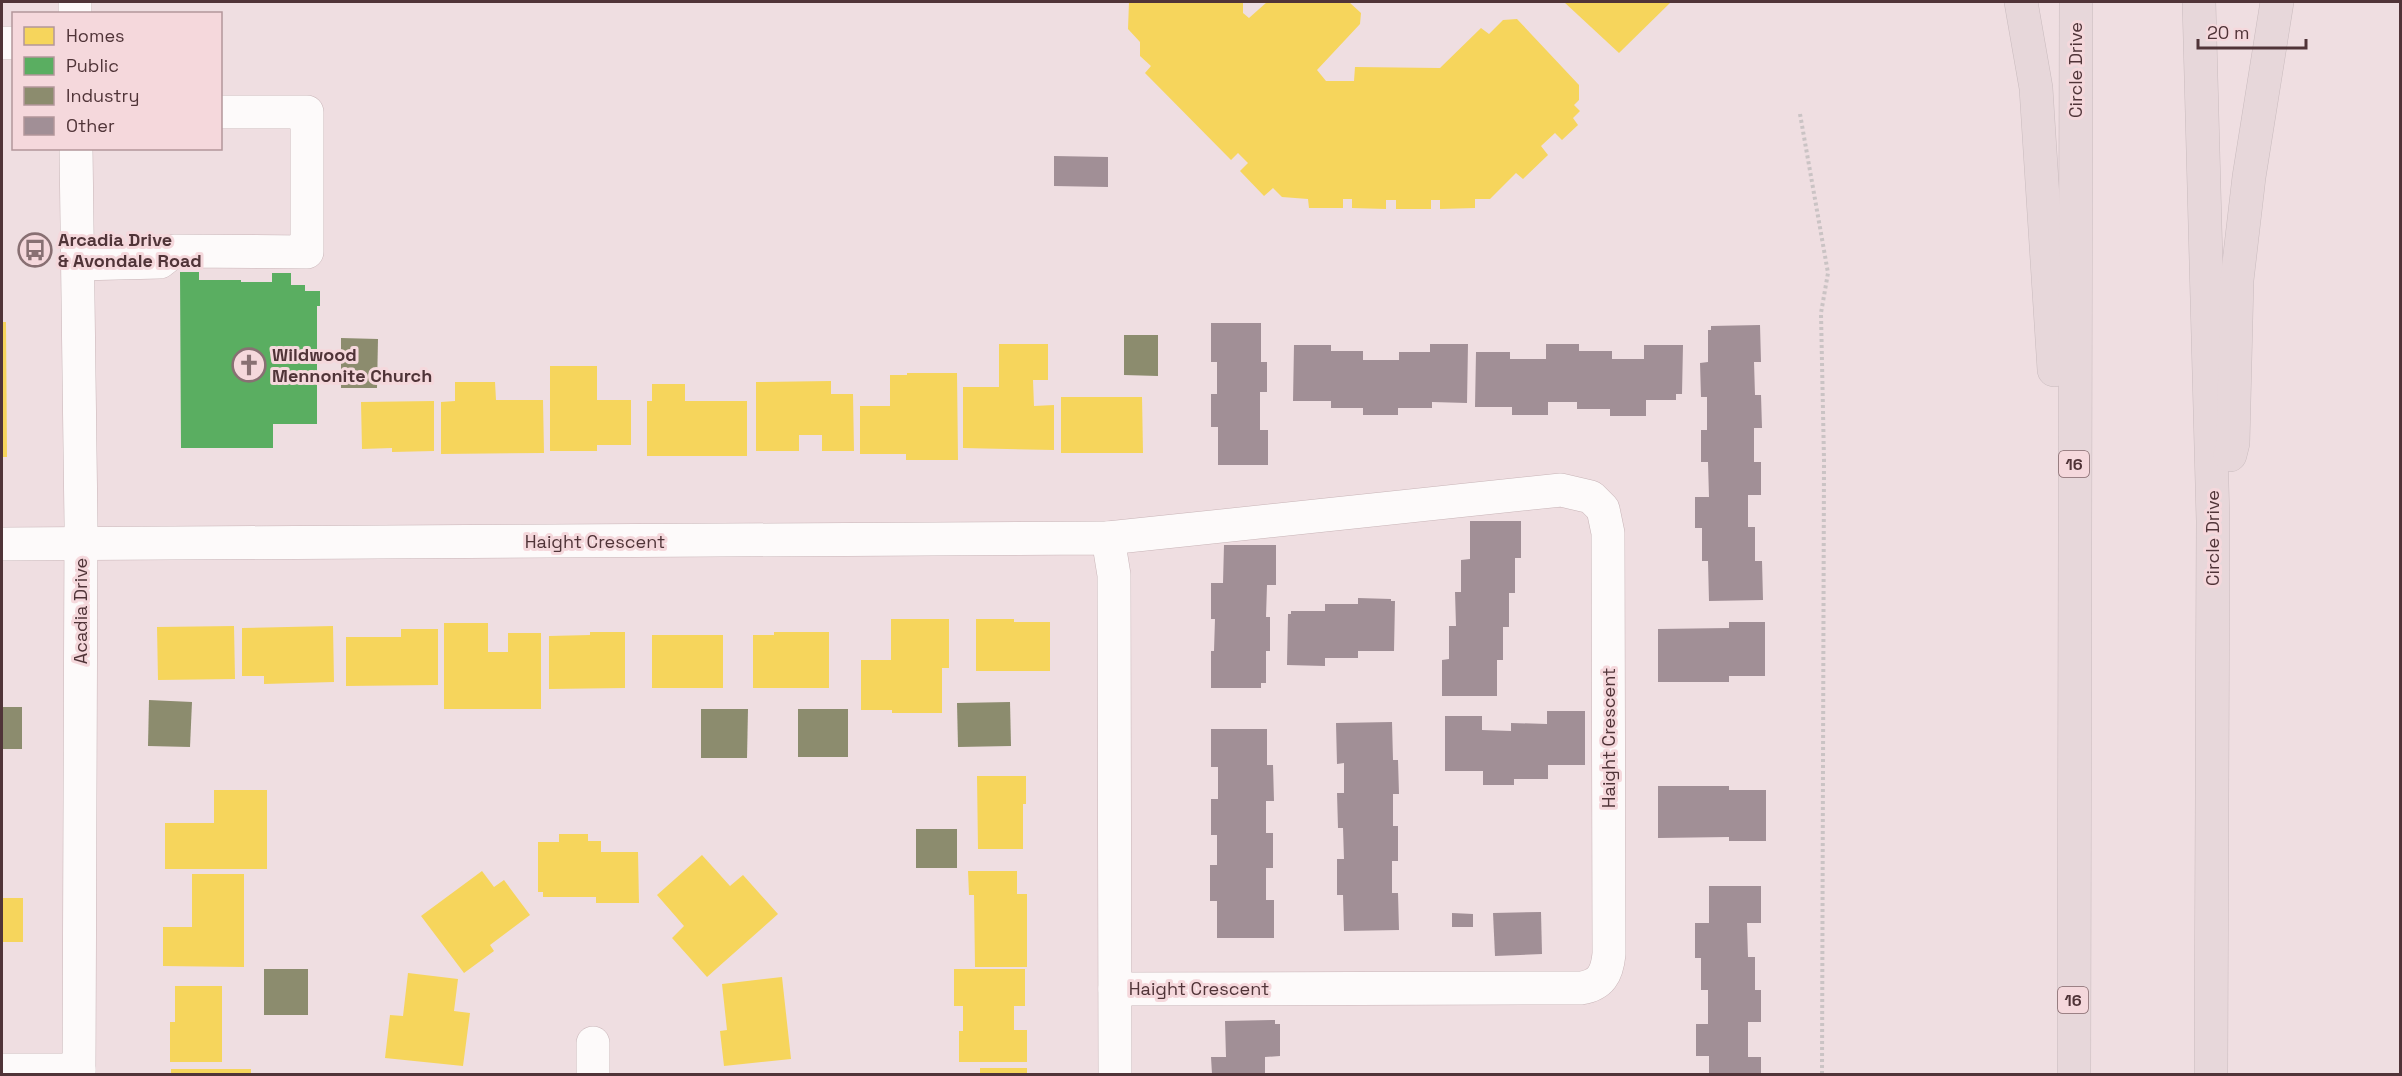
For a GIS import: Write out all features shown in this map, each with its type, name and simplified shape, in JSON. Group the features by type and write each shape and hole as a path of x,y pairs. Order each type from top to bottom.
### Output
{"highway":[{"path":"2021,2 2036,88 2059,441 2073,926"},
{"name":"Circle Drive","path":"2074,1074 2076,2"},
{"name":"Circle Drive","path":"2199,2 2213,521 2211,1074"},
{"path":"2213,521 2233,443 2237,280 2249,177 2277,2"}],"street":[{"path":"78,264 160,262 174,251 307,252 307,112 222,112"},
{"name":"Acadia Drive","path":"76,150 81,544 79,1072"},
{"name":"Haight Crescent","path":"2,544 1108,538 1561,490 1590,497 1604,509 1608,533 1609,954 1608,968 1600,981 1581,988 1115,989"},
{"name":"Haight Crescent","path":"1108,538 1114,575 1115,1074"},
{"path":"2,1070 79,1072"}],"path":[{"path":"1800,114 1828,273 1821,313 1824,460 1822,1074"}],"building: Homes":[{"path":"1129,2 1243,2 1243,13 1249,18 1267,2 1349,2 1361,13 1360,24 1317,70 1326,81 1354,81 1355,67 1440,68 1481,28 1489,34 1503,20 1517,19 1579,85 1579,100 1574,105 1580,111 1573,118 1578,125 1562,140 1555,133 1541,146 1548,155 1523,179 1516,173 1490,199 1475,199 1475,208 1440,209 1440,200 1431,200 1431,209 1396,209 1396,200 1386,200 1386,209 1352,208 1352,199 1343,199 1343,208 1309,208 1308,199 1282,197 1273,188 1264,196 1240,171 1248,163 1238,153 1231,160 1145,73 1151,66 1140,56 1140,42 1128,29"},
{"path":"1564,2 1671,2 1619,53"},
{"path":"2,322 6,322 7,457 2,457"},
{"path":"999,344 1048,344 1048,380 1033,380 1034,406 1054,405 1054,450 963,448 963,387 999,387"},
{"path":"550,366 597,366 597,400 631,400 631,445 597,445 597,451 550,451"},
{"path":"907,373 957,373 958,460 906,460 906,454 860,454 860,406 890,406 890,375 907,375"},
{"path":"831,381 831,394 853,394 854,451 822,451 822,435 799,435 799,451 756,451 756,382"},
{"path":"455,382 495,382 496,400 543,400 544,453 441,454 441,402 455,401"},
{"path":"652,384 685,384 685,401 747,401 747,456 647,456 647,401 652,401"},
{"path":"1061,397 1142,397 1143,453 1061,453"},
{"path":"434,401 434,451 392,452 392,448 362,449 361,402"},
{"path":"891,619 949,619 949,668 942,668 942,713 892,713 892,710 861,710 861,660 891,660"},
{"path":"976,619 1050,622 1050,671 976,671"},
{"path":"444,623 488,623 488,652 508,652 508,633 541,633 541,709 444,709"},
{"path":"234,626 235,679 158,680 157,627"},
{"path":"333,626 334,682 264,684 264,676 242,676 242,628"},
{"path":"401,629 438,629 438,685 346,686 346,637 401,637"},
{"path":"590,632 625,632 625,688 549,689 549,636 590,635"},
{"path":"774,632 829,632 829,688 753,688 753,635 774,635"},
{"path":"652,635 723,635 723,688 652,688"},
{"path":"977,776 1026,776 1026,804 1023,804 1023,849 978,849"},
{"path":"214,790 267,790 267,869 165,869 165,823 214,823"},
{"path":"559,834 588,834 588,841 601,841 601,852 638,852 639,903 596,903 596,897 543,897 543,892 538,892 538,842 559,842"},
{"path":"702,855 730,886 743,875 778,914 707,977 672,938 684,926 657,895"},
{"path":"482,871 494,887 504,880 530,915 490,945 494,951 464,973 421,916"},
{"path":"968,871 1017,871 1017,894 1027,894 1027,967 975,967 974,895 969,895"},
{"path":"192,874 244,874 244,967 163,966 163,927 192,927"},
{"path":"2,898 23,898 23,942 2,942"},
{"path":"954,969 1025,969 1025,1006 1014,1006 1014,1030 1027,1030 1027,1062 959,1062 959,1031 963,1031 963,1006 954,1006"},
{"path":"408,973 458,979 454,1011 470,1013 463,1066 385,1058 390,1015 403,1016"},
{"path":"782,977 791,1059 724,1066 720,1031 727,1030 722,984"},
{"path":"175,986 222,986 222,1062 170,1062 170,1022 175,1022"},
{"path":"980,1068 1027,1068 1027,1074 980,1074"},
{"path":"171,1069 251,1069 251,1074 171,1074"}],"building: Public":[{"name":"Wildwood Mennonite Church","path":"180,272 199,272 199,280 241,280 241,282 272,282 272,273 291,273 291,285 305,285 305,291 320,291 320,306 317,306 317,424 273,424 273,448 181,448"}],"building: Industry":[{"path":"1124,335 1158,335 1158,376 1124,375"},
{"path":"341,338 378,339 377,388 341,388"},
{"path":"149,700 192,702 190,747 148,746"},
{"path":"1010,702 1011,746 958,747 957,703"},
{"path":"2,707 22,707 22,749 2,749"},
{"path":"701,709 748,709 747,758 701,758"},
{"path":"798,709 848,709 848,757 798,757"},
{"path":"916,829 957,829 957,868 916,868"},
{"path":"264,969 308,969 308,1015 264,1015"}],"building: Other":[{"path":"1054,156 1108,157 1108,187 1054,186"},
{"path":"1211,323 1261,323 1261,362 1267,362 1267,392 1260,392 1260,430 1268,430 1268,465 1218,465 1218,427 1211,427 1211,394 1217,394 1217,362 1211,362"},
{"path":"1760,325 1761,362 1754,362 1755,395 1761,395 1762,428 1754,428 1754,462 1761,462 1761,495 1748,495 1748,527 1755,527 1755,561 1762,561 1763,600 1709,601 1708,561 1702,561 1702,528 1695,528 1695,497 1709,497 1708,462 1701,462 1701,430 1707,430 1707,397 1701,397 1700,363 1708,362 1708,330 1711,330 1711,326"},
{"path":"1430,344 1468,344 1467,403 1432,402 1432,408 1398,408 1398,415 1363,415 1363,408 1331,408 1331,401 1293,401 1294,345 1331,345 1331,351 1363,351 1363,360 1399,360 1399,352 1430,352"},
{"path":"1546,344 1579,344 1579,351 1612,351 1612,359 1644,359 1644,345 1683,345 1682,394 1676,394 1676,400 1646,400 1646,416 1610,416 1610,409 1577,409 1577,402 1548,402 1548,415 1512,415 1512,407 1475,407 1476,352 1510,352 1510,359 1546,359"},
{"path":"1470,521 1521,521 1521,558 1515,558 1515,593 1509,593 1509,627 1503,627 1503,660 1497,660 1497,696 1442,696 1442,660 1449,659 1449,626 1456,626 1455,592 1461,592 1461,560 1470,559"},
{"path":"1224,545 1276,545 1276,585 1267,585 1266,617 1270,617 1270,651 1266,651 1266,683 1261,683 1261,688 1211,688 1211,651 1214,651 1215,619 1211,619 1211,583 1223,583"},
{"path":"1358,598 1395,601 1394,651 1358,651 1358,658 1325,658 1325,666 1287,665 1288,614 1291,614 1291,611 1325,611 1325,604 1358,604"},
{"path":"1729,622 1765,622 1765,676 1729,676 1729,682 1658,682 1658,629 1729,628"},
{"path":"1547,711 1585,711 1585,765 1548,765 1548,779 1514,779 1514,785 1483,785 1483,771 1445,771 1445,716 1482,716 1482,730 1511,731 1511,723 1547,724"},
{"path":"1392,722 1393,760 1398,760 1399,794 1393,794 1393,826 1398,826 1398,861 1392,861 1392,893 1398,893 1399,930 1344,931 1343,895 1337,895 1337,859 1344,859 1343,828 1338,828 1337,793 1344,793 1344,763 1337,764 1336,723"},
{"path":"1211,729 1267,729 1267,765 1273,765 1274,801 1266,801 1266,833 1273,833 1273,868 1266,868 1266,900 1274,900 1274,938 1217,938 1217,901 1210,901 1210,865 1217,865 1217,835 1211,835 1211,799 1218,799 1218,767 1211,767"},
{"path":"1658,786 1729,786 1729,790 1766,790 1766,841 1729,841 1729,837 1658,838"},
{"path":"1709,886 1761,886 1761,923 1747,923 1748,957 1755,957 1755,990 1761,990 1761,1022 1748,1022 1748,1057 1761,1057 1761,1074 1709,1074 1709,1056 1696,1056 1696,1024 1708,1024 1708,990 1701,990 1701,958 1695,958 1695,923 1709,923"},
{"path":"1541,912 1542,954 1495,956 1493,913"},
{"path":"1452,913 1473,914 1473,927 1452,927"},
{"path":"1275,1020 1275,1024 1280,1024 1280,1056 1265,1057 1265,1074 1212,1074 1211,1057 1226,1057 1225,1021"}],"place":[{"name":"Arcadia Drive & Avondale Road","path":"35,250"},
{"name":"Wildwood Mennonite Church","path":"249,365"}]}
